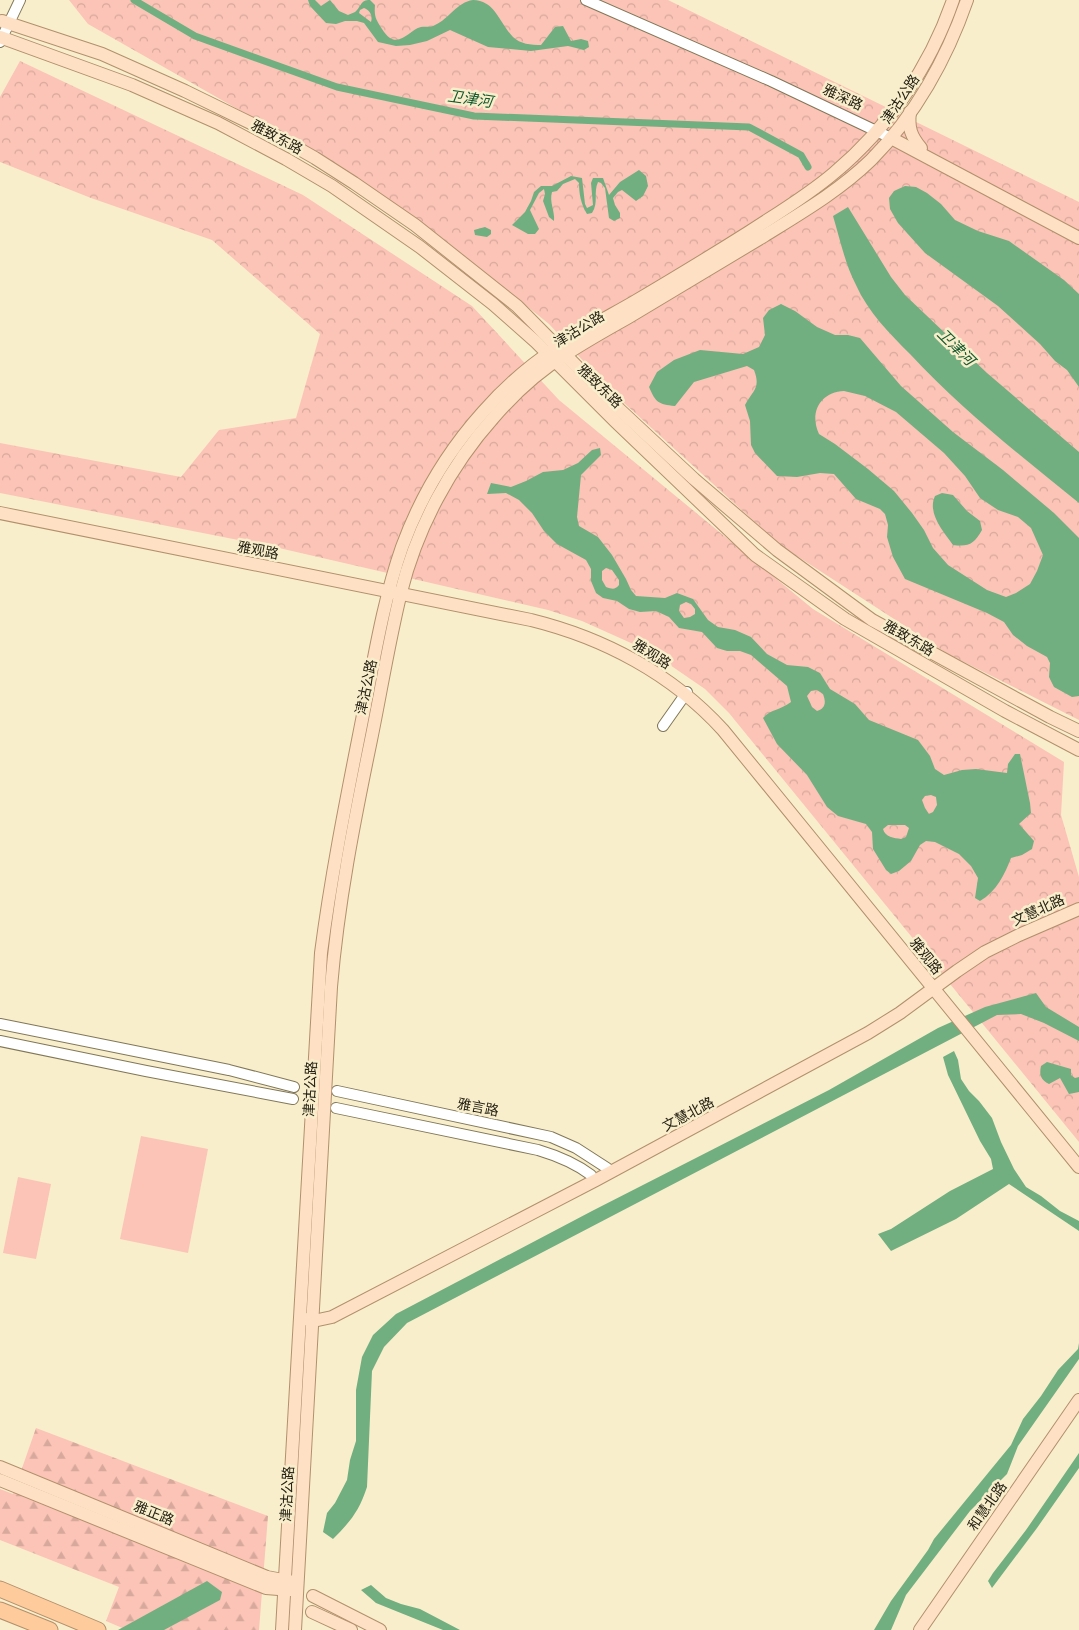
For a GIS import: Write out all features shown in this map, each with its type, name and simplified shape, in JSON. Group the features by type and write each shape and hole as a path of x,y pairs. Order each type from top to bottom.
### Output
{"highway":[{"path":"0,1590 98,1630"},
{"path":"0,1610 50,1630"}],"main road":[{"name":"津沽公路","path":"295,1630 291,1586 306,1316 337,918 395,591 409,529 437,474 486,408 508,386 794,203 836,172 879,128 899,104 934,46 953,0"},
{"name":"津沽公路","path":"556,354 699,276 849,180 897,135 946,53 967,0"},
{"name":"雅致东路","path":"2,31 218,123 332,186 420,247 556,354 619,409 694,479 777,550 872,620 1034,709 1079,731"},
{"name":"雅致东路","path":"2,31 102,54 273,134 315,158 415,225 517,306 556,354 755,555 845,619 1005,711 1079,750"},
{"path":"897,135 896,120 899,104"},
{"path":"910,112 911,134 917,148"},
{"name":"雅深路","path":"897,135 1079,238"},
{"name":"雅深路","path":"917,148 1079,232"},
{"name":"雅观路","path":"0,512 531,620 568,630 602,643 639,662 686,694 715,722 1079,1160"},
{"name":"文慧北路","path":"306,1316 332,1317 414,1276 783,1080 877,1028 900,1013 962,960 996,940 1079,903"},
{"name":"文慧北路","path":"306,1316 335,1311 607,1168 871,1026 997,946 1079,909"},
{"name":"雅观路","path":"976,1038 1079,1167"},
{"name":"和慧北路","path":"920,1630 1079,1400"},
{"name":"和慧北路","path":"929,1630 1079,1412"},
{"name":"雅正路","path":"0,1467 291,1586"},
{"name":"雅正路","path":"0,1480 266,1588 291,1586"},
{"name":"津沽公路","path":"282,1630 291,1586"},
{"path":"313,1596 380,1630"},
{"path":"312,1612 351,1630"}],"street":[{"path":"2,31 12,0"},
{"path":"2,31 20,0"},
{"name":"雅深路","path":"586,0 897,135"},
{"name":"雅深路","path":"598,0 879,128"},
{"path":"663,726 686,694"},
{"path":"0,1024 242,1074 294,1087"},
{"path":"0,1041 293,1099"},
{"path":"87,1059 91,1042"},
{"path":"241,1089 242,1074"},
{"name":"雅言路","path":"337,1091 551,1137 576,1148 607,1168"},
{"name":"雅言路","path":"336,1108 538,1150 562,1157 592,1175"}],"green space":[{"path":"69,0 668,0 1079,202 1079,720 948,654 780,545 612,392 549,324 442,238 308,149 88,24"},
{"path":"20,61 303,195 472,306 559,400 813,609 1064,762 1061,815 1079,877 1079,1142 729,713 705,689 651,652 582,621 548,610 279,548 0,493 0,443 181,477 219,430 296,418 320,334 212,240 91,198 0,162 0,97"},
{"path":"141,1136 208,1149 188,1253 120,1239"},
{"path":"18,1177 51,1184 36,1259 3,1253"},
{"path":"36,1428 268,1516 259,1630 127,1630 106,1621 119,1587 0,1540 0,1489 13,1494"}],"water":[{"path":"308,0 315,0 321,6 330,0 339,11 348,15 355,12 364,1 370,0 375,5 376,18 382,29 387,36 398,40 416,29 440,22 467,1 481,1 492,8 508,32 522,43 541,45 555,27 563,26 571,41 581,39 588,41 589,47 584,50 568,46 531,51 488,47 450,30 427,41 396,46 378,42 364,23 345,21 336,24 326,23 310,6","holes":["366,9 371,15 371,22 359,13 360,10"]},
{"path":"639,170 646,176 648,186 643,196 636,201 622,190 618,192 613,198 620,213 620,218 614,221 609,218 605,188 601,183 598,182 594,209 592,213 587,214 581,199 579,183 575,179 563,184 557,191 552,192 554,221 549,217 543,201 544,189 539,193 530,210 539,229 535,234 528,234 512,225 525,212 534,192 541,186 552,186 571,176 582,178 587,208 593,205 591,183 593,178 603,178 609,195 620,182"},
{"path":"905,186 916,187 927,193 941,204 955,220 978,231 1009,241 1064,280 1079,294 1079,387 1067,370 1055,361 1040,344 998,306 925,253 898,223 890,209 889,198 894,191"},
{"path":"848,207 891,277 905,295 987,373 1079,452 1079,503 992,432 950,394 880,322 861,295 852,277 833,216"},
{"path":"485,227 491,230 491,234 487,237 475,235 474,230"},
{"path":"781,304 795,311 817,327 835,335 848,335 860,338 901,386 953,432 1003,470 1054,513 1079,538 1079,696 1072,697 1054,687 1049,677 1050,663 1047,657 1027,646 1013,635 1004,622 905,579 893,557 887,537 888,525 885,514 880,509 856,499 834,474 820,473 797,477 777,476 755,453 751,445 750,421 745,405 756,385 757,381 754,370 747,366 694,382 675,406 656,400 649,387 657,372 674,360 700,350 743,354 759,347 765,335 763,318 769,310","holes":["844,391 865,396 896,412 944,453 965,476 980,498 998,510 1018,517 1031,528 1043,555 1030,584 1006,597 987,590 948,565 933,548 924,530 894,491 868,469 819,434 815,419 816,411 823,400 829,395"]},
{"path":"600,448 601,455 581,475 577,517 579,526 598,537 612,555 636,596 665,598 677,593 693,599 708,620 718,627 735,630 751,637 767,654 787,665 808,667 820,673 830,689 855,704 869,720 918,740 930,756 935,769 944,775 962,770 976,769 1007,773 1008,764 1015,754 1020,754 1031,813 1019,824 1034,841 1032,849 1022,855 1011,858 1003,876 991,893 980,901 975,898 978,878 971,866 959,854 935,842 926,841 920,845 911,861 899,871 891,874 886,870 873,849 872,832 866,824 838,816 827,807 807,775 777,744 763,718 791,702 787,686 751,655 740,651 727,651 717,648 702,632 679,628 669,617 656,611 640,612 629,609 617,601 603,598 596,593 591,581 591,569 586,560 557,544 519,500 506,493 487,494 491,483 511,487 543,472 563,470 578,463 592,450","holes":["606,568 612,570 619,580 619,585 613,589 606,587 602,580 602,571","686,602 691,604 695,609 695,614 684,618 679,611 680,605","817,690 823,694 825,702 820,710 817,711 812,707 807,696 811,691","931,795 936,797 937,805 933,812 929,814 922,800 925,796","888,825 905,825 909,828 906,837 901,839 890,837 883,829"]},
{"path":"942,493 953,495 967,511 980,521 982,530 971,544 953,545 937,522 933,502 935,496"},
{"path":"1036,993 1046,1007 1079,1027 1079,1041 1044,1023 1021,1014 997,1015 407,1323 384,1347 372,1371 367,1487 361,1503 345,1527 333,1539 323,1532 327,1513 335,1503 347,1480 350,1460 356,1441 356,1390 362,1357 373,1335 396,1314 829,1090 938,1028 985,1007"},
{"path":"954,1051 958,1060 961,1079 992,1118 1014,1169 1026,1187 1060,1211 1079,1221 1079,1231 1009,1184 956,1219 891,1251 878,1234 891,1229 950,1191 993,1169 991,1159 980,1141 948,1075 943,1057"},
{"path":"1047,1062 1071,1069 1071,1075 1075,1078 1079,1077 1079,1092 1069,1094 1060,1078 1049,1084 1044,1081 1041,1077 1040,1069"},
{"path":"1079,1343 1079,1359 1018,1446 1007,1474 970,1511 906,1595 891,1630 874,1630 891,1601 934,1539 1011,1445 1023,1419 1058,1370 1078,1349"},
{"path":"1079,1453 1079,1468 992,1588 988,1581 993,1573 1026,1530"},
{"path":"207,1581 222,1592 220,1600 164,1630 118,1630"},
{"path":"371,1585 386,1598 420,1609 460,1630 443,1630 376,1603 361,1590"}],"waterway":[{"name":"卫津河","path":"134,0 195,36 337,87 474,116 749,127 801,155 808,167"}]}
